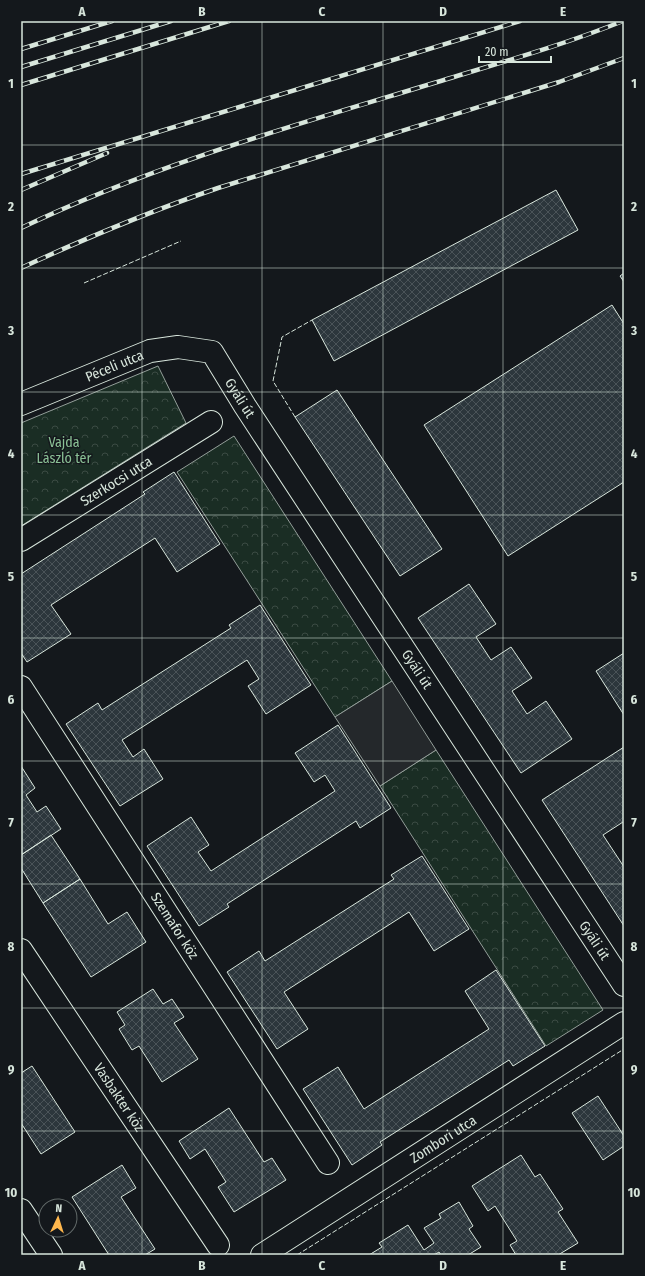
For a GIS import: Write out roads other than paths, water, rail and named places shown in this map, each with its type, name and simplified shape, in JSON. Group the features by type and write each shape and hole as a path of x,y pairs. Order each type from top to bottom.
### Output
{"street":[{"name":"Péceli utca","path":"21,404 150,351 178,347 212,352"},
{"name":"Gyáli út","path":"212,352 245,406 624,985"},
{"name":"Szerkocsi utca","path":"21,540 211,422"},
{"name":"Szemafor köz","path":"21,687 328,1163"},
{"name":"Vasbakter köz","path":"21,950 218,1245"},
{"name":"Zombori utca","path":"262,1255 624,1023"},
{"path":"21,1210 51,1255"}],"railway":[{"path":"21,49 112,21"},
{"path":"21,67 171,21"},
{"path":"21,85 229,21"},
{"path":"21,174 520,21"},
{"path":"21,228 125,183 178,164 285,128 536,52 623,21"},
{"path":"21,268 119,225 218,188 559,82 624,58"},
{"path":"21,190 107,153"}],"park label":[{"name":"Vajda László tér","path":"64,450"}]}
